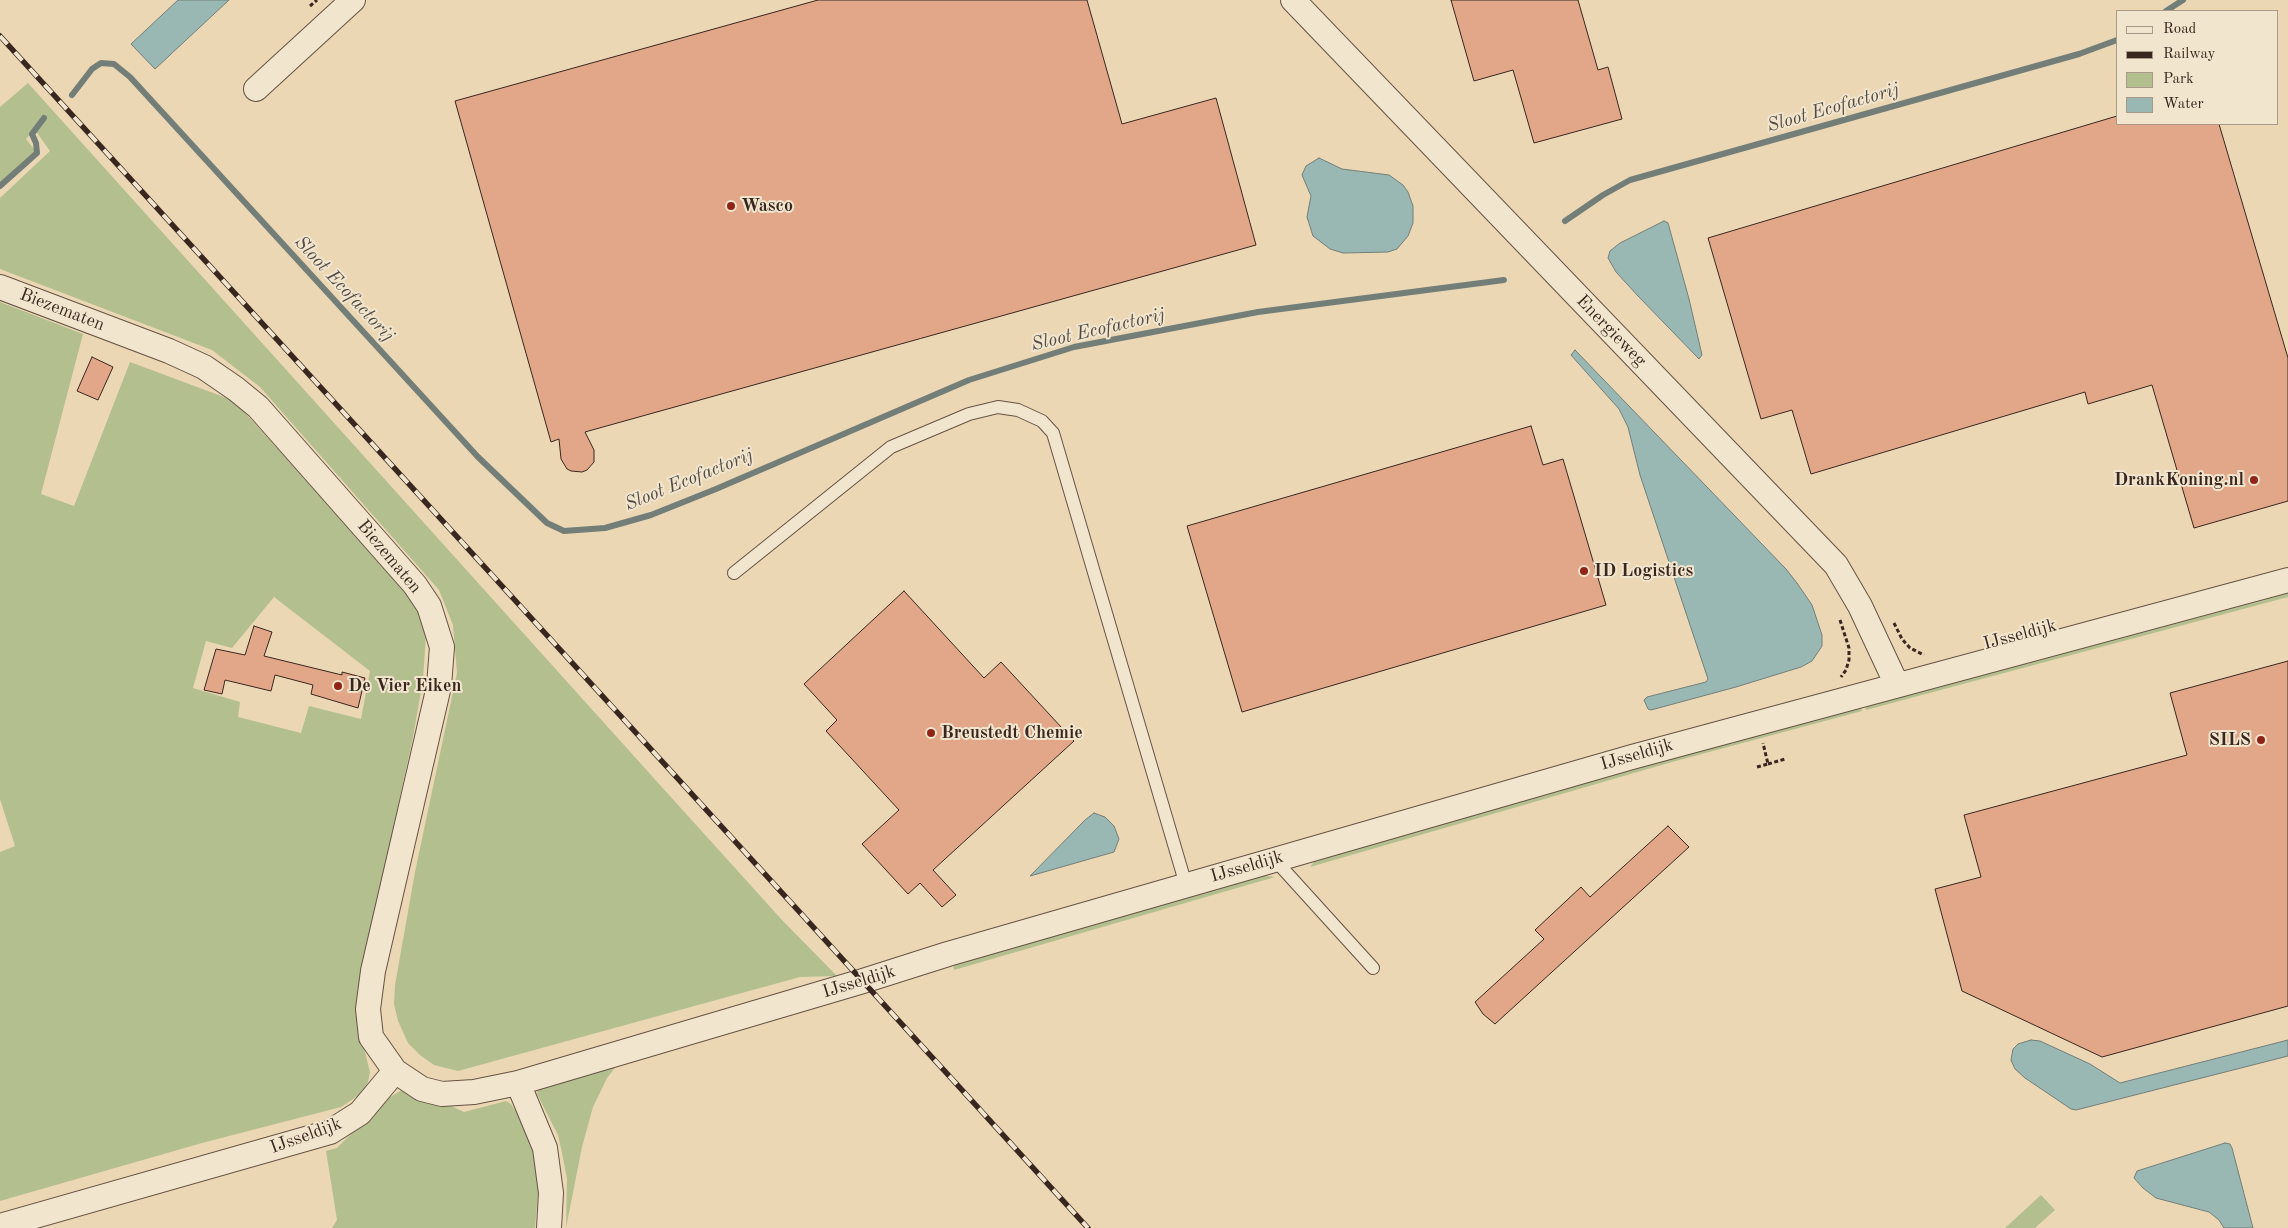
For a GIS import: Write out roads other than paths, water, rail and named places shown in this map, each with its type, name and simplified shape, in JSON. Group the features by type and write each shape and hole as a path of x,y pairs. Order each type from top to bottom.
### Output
{"street":[{"path":"256,89 353,0"},
{"name":"Energieweg","path":"1293,0 1836,565 1867,620 1896,685"},
{"name":"Biezematen","path":"0,287 169,351 204,367 236,388 258,407 415,584 429,606 442,647 439,686 373,971 368,1009 371,1037 395,1071"},
{"name":"IJsseldijk","path":"0,1226 330,1132 360,1113 395,1071 422,1089 442,1094 474,1092 518,1083 1186,885 1640,754 2288,580"},
{"path":"518,1083 545,1148 551,1193 549,1228"}],"lane":[{"path":"734,573 891,447 969,414 998,407 1018,410 1042,421 1053,434 1186,885"},
{"path":"1275,860 1373,968"}],"water":[{"path":"178,0 229,0 155,69 131,44"},
{"path":"1319,158 1342,169 1389,175 1403,185 1408,192 1413,206 1413,223 1408,236 1397,249 1388,252 1343,253 1330,249 1313,236 1307,217 1311,196 1302,175 1306,166"},
{"path":"1664,221 1668,223 1689,299 1702,355 1699,359 1616,272 1608,258 1610,251 1620,243"},
{"path":"1575,350 1786,569 1797,583 1812,605 1822,635 1822,646 1812,661 1801,667 1736,687 1651,710 1648,709 1644,700 1647,697 1706,682 1708,679 1640,475 1628,427 1619,409 1571,355"},
{"path":"1094,813 1105,817 1114,826 1119,839 1114,852 1030,876 1085,820"},
{"path":"2031,1040 2040,1041 2090,1064 2120,1083 2288,1040 2288,1056 2076,1110 2071,1109 2025,1078 2015,1069 2011,1060 2013,1049 2018,1044"},
{"path":"2225,1143 2230,1144 2232,1148 2253,1228 2224,1228 2219,1220 2209,1212 2156,1198 2134,1178 2137,1171"}],"waterway":[{"name":"Sloot Ecofactorij","path":"2168,10 2183,0"},
{"name":"Sloot Ecofactorij","path":"1565,221 1603,195 1630,180 2079,54 2116,40"},
{"name":"Sloot Ecofactorij","path":"72,95 92,69 101,63 114,64 130,77 478,457 547,523 564,531 605,528 651,515 969,380 1074,347 1258,312 1504,280"},
{"name":"Sloot Ecofactorij","path":"0,186 37,153 36,143 32,134 44,118"}],"railway":[{"path":"0,36 1088,1228"}],"place":[{"name":"Wasco","path":"731,206"},
{"name":"DrankKoning.nl","path":"2254,480"},
{"name":"ID Logistics","path":"1584,571"},
{"name":"De Vier Eiken","path":"338,686"},
{"name":"Breustedt Chemie","path":"931,733"},
{"name":"SILS","path":"2261,740"}]}
